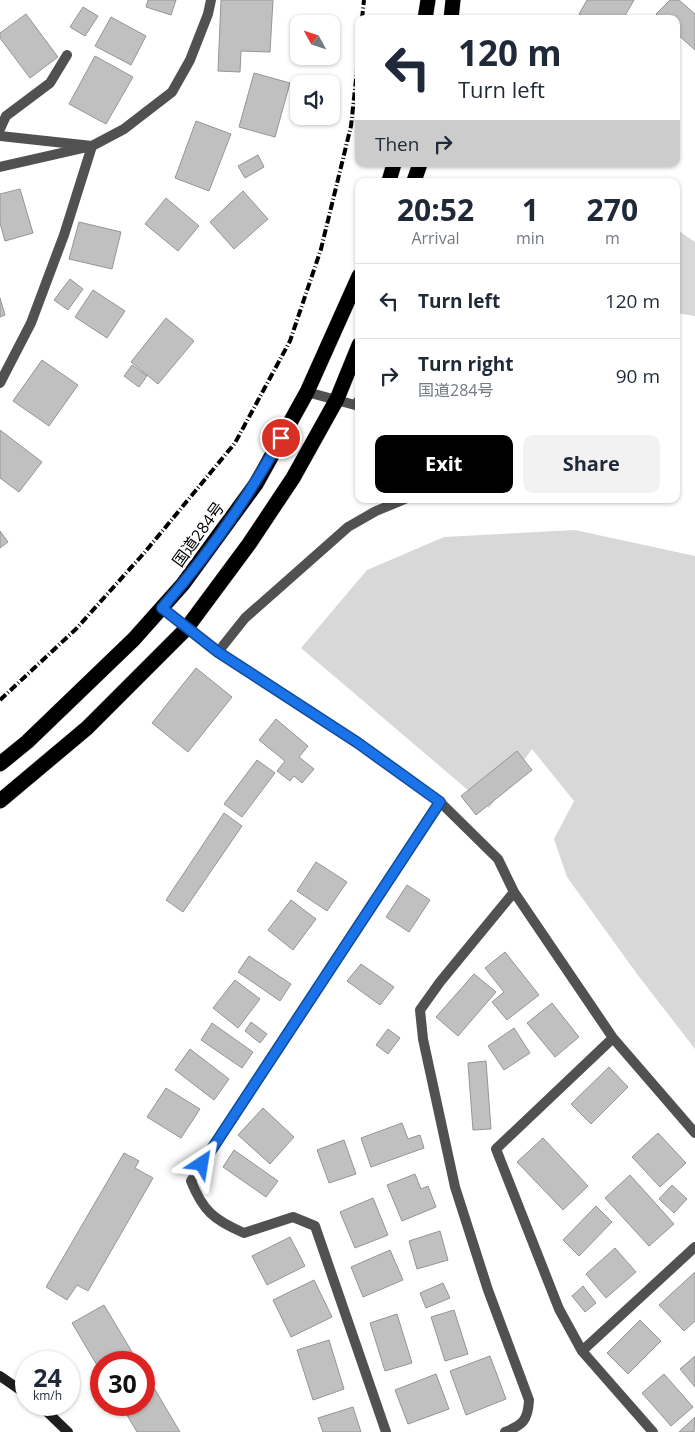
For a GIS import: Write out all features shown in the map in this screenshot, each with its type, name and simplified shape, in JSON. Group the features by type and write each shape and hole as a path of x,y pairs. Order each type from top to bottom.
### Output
{"highway":[{"path":"426,15 428,0"},
{"path":"451,15 453,0"},
{"name":"国道284号","path":"0,764 34,736 134,639 182,584 256,484 307,392 355,285"},
{"path":"0,801 87,728 186,628 249,544 293,478 337,399 355,355"}],"street":[{"path":"0,167 92,146 124,129 172,92 190,60 208,14 210,0"},
{"path":"0,129 6,116 50,83 67,55"},
{"path":"0,136 92,146"},
{"path":"0,383 31,322 64,235 92,146"},
{"path":"307,392 355,405"},
{"path":"218,652 245,618 348,528 376,511 395,503"},
{"path":"162,608 218,652 358,743 440,802 498,860 514,892 613,1038 695,1133"},
{"path":"386,1432 315,1226 292,1217 244,1233 224,1225 200,1203 192,1181 440,802"},
{"path":"505,1432 520,1426 528,1414 528,1400 488,1290 455,1187 423,1039 420,1010 440,982 514,892"},
{"path":"613,1038 496,1149 559,1309 582,1351 653,1432"},
{"path":"582,1351 695,1247"},
{"path":"0,1376 15,1386"},
{"path":"51,1416 68,1432"}],"shaded area":[{"path":"680,232 695,242 695,316 680,314"},
{"path":"575,530 695,556 695,1049 637,974 567,877 554,839 574,801 532,749 489,808 301,648 367,570 444,537"}],"building":[{"path":"148,0 176,0 171,15 146,7"},
{"path":"221,0 273,0 270,52 241,51 240,72 218,71"},
{"path":"587,0 634,0 625,15 579,14"},
{"path":"670,0 679,0 695,14 695,50 680,37 680,15 656,14"},
{"path":"83,7 98,16 85,36 70,27"},
{"path":"26,14 58,57 30,78 0,38 0,33"},
{"path":"111,17 146,36 131,65 95,46"},
{"path":"95,56 133,77 106,124 69,104"},
{"path":"254,73 290,83 275,137 239,127"},
{"path":"196,121 231,134 209,191 175,178"},
{"path":"258,155 264,167 245,178 238,166"},
{"path":"20,189 33,233 5,241 0,223 0,194"},
{"path":"243,191 268,219 234,249 210,222"},
{"path":"166,198 199,226 178,251 145,224"},
{"path":"79,222 121,232 112,269 69,259"},
{"path":"70,279 83,289 68,310 54,300"},
{"path":"93,290 125,311 107,338 75,317"},
{"path":"0,298 5,315 0,317"},
{"path":"166,318 194,341 158,384 131,362"},
{"path":"42,360 78,385 49,426 13,401"},
{"path":"132,365 147,376 139,387 124,376"},
{"path":"0,430 42,462 19,492 0,478"},
{"path":"0,531 8,542 0,548"},
{"path":"196,668 232,697 188,752 152,723"},
{"path":"276,719 308,746 299,757 314,769 302,783 294,776 290,781 277,771 285,761 259,740"},
{"path":"517,751 532,770 476,815 461,796"},
{"path":"257,760 275,773 242,817 224,804"},
{"path":"224,813 242,826 183,912 166,900"},
{"path":"316,862 347,882 327,911 297,891"},
{"path":"407,885 430,900 409,932 386,917"},
{"path":"291,900 316,919 293,950 268,930"},
{"path":"505,952 539,995 507,1020 492,1002 504,992 485,968"},
{"path":"249,956 291,984 280,1001 238,972"},
{"path":"361,964 394,987 380,1005 347,981"},
{"path":"474,974 496,992 458,1036 436,1017"},
{"path":"235,980 260,999 238,1028 213,1008"},
{"path":"552,1003 579,1037 555,1057 527,1023"},
{"path":"251,1022 267,1034 260,1043 245,1031"},
{"path":"212,1023 253,1052 242,1068 201,1040"},
{"path":"514,1028 530,1053 504,1070 488,1046"},
{"path":"388,1029 400,1038 388,1054 376,1045"},
{"path":"190,1049 229,1079 214,1100 175,1070"},
{"path":"486,1061 491,1129 473,1130 468,1063"},
{"path":"609,1067 628,1087 591,1124 571,1104"},
{"path":"166,1088 200,1109 181,1138 147,1117"},
{"path":"263,1108 294,1137 270,1164 238,1135"},
{"path":"402,1123 408,1139 420,1135 424,1148 371,1167 361,1138"},
{"path":"658,1133 686,1163 660,1187 632,1157"},
{"path":"543,1138 588,1186 563,1210 517,1162"},
{"path":"344,1140 356,1174 329,1183 317,1150"},
{"path":"234,1150 278,1181 266,1197 223,1167"},
{"path":"124,1153 139,1161 135,1168 153,1178 88,1291 77,1285 67,1300 46,1287"},
{"path":"415,1174 421,1189 428,1186 436,1207 402,1221 387,1185"},
{"path":"630,1175 674,1224 649,1246 605,1198"},
{"path":"672,1185 687,1199 674,1213 659,1199"},
{"path":"373,1198 388,1235 355,1248 340,1212"},
{"path":"596,1206 612,1222 579,1256 563,1240"},
{"path":"440,1231 448,1260 417,1269 409,1241"},
{"path":"290,1237 305,1266 267,1285 252,1256"},
{"path":"615,1248 636,1272 606,1298 586,1274"},
{"path":"390,1250 403,1280 363,1297 351,1267"},
{"path":"695,1272 695,1321 684,1331 659,1305"},
{"path":"314,1280 332,1317 291,1337 273,1300"},
{"path":"443,1283 450,1298 426,1308 420,1293"},
{"path":"583,1286 596,1303 585,1312 572,1296"},
{"path":"104,1305 131,1351 90,1351 90,1353 72,1323"},
{"path":"454,1310 468,1354 445,1361 431,1317"},
{"path":"397,1314 412,1363 385,1371 370,1323"},
{"path":"640,1320 661,1341 628,1374 607,1353"},
{"path":"329,1340 344,1389 313,1400 297,1350"},
{"path":"490,1356 506,1399 466,1415 450,1371"},
{"path":"695,1356 695,1387 680,1369"},
{"path":"436,1374 449,1409 408,1424 395,1390"},
{"path":"664,1374 693,1407 671,1426 642,1393"},
{"path":"155,1390 180,1432 137,1432 128,1416 155,1416"},
{"path":"353,1407 361,1432 323,1432 318,1418"},
{"path":"695,1417 694,1432 679,1432"}],"railway":[{"path":"362,15 364,0"},
{"path":"0,700 76,629 145,552 235,443 290,341 321,249 351,126 355,89"}],"route":[{"path":"202,1164 440,802 358,743 218,652 162,608 256,484 281,438"}]}
